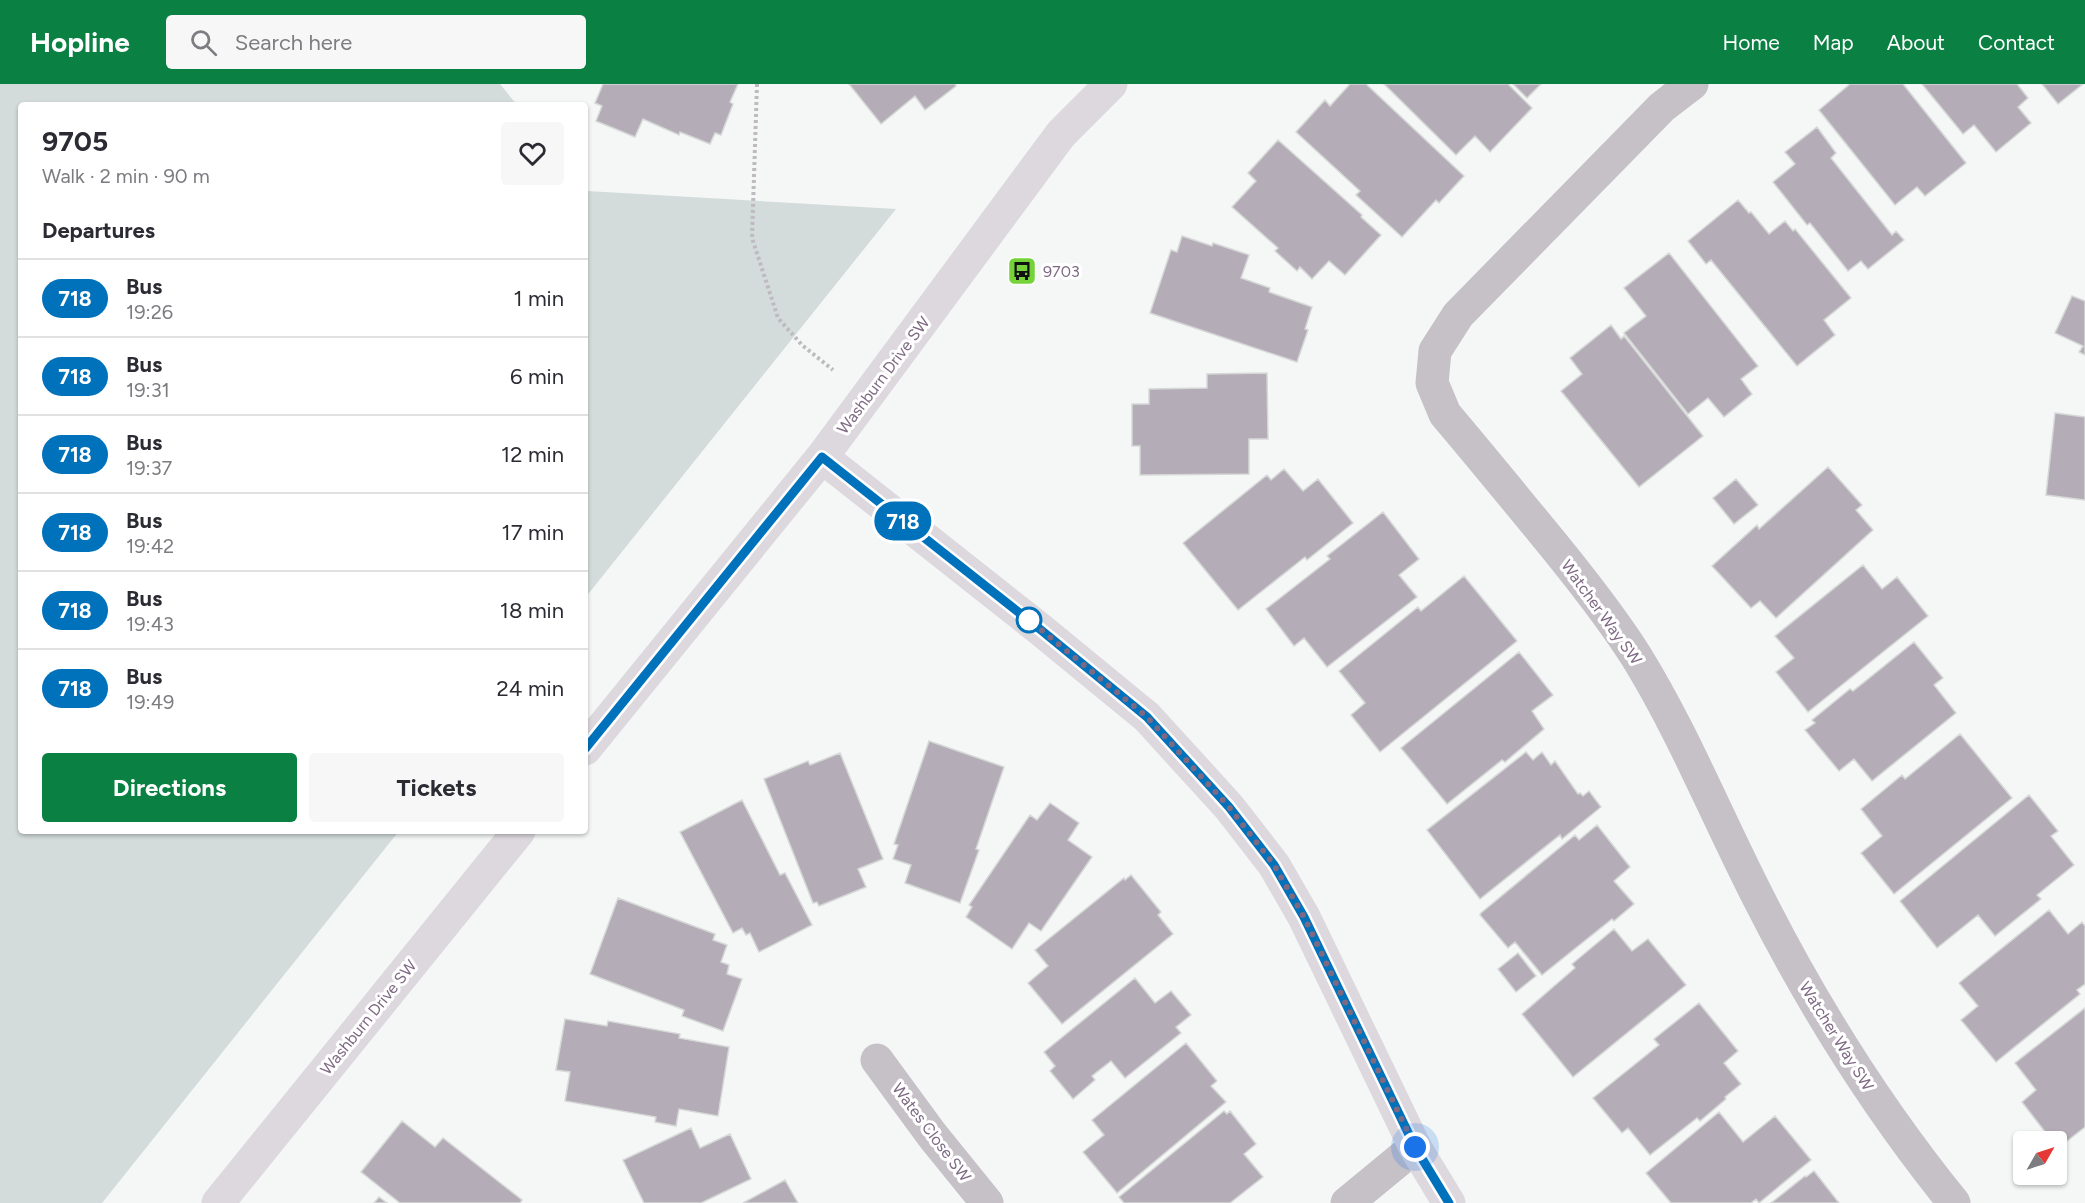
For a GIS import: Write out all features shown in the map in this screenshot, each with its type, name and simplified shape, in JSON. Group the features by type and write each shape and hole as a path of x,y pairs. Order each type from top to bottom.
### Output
{"street":[{"name":"Washburn Drive SW","path":"588,745 822,457 1061,134 1111,84"},
{"name":"Watcher Way SW","path":"1692,84 1662,107 1458,315 1435,351 1432,383 1446,414 1585,584 1635,656 1675,726 1758,897 1806,988 1853,1065 1916,1156 1954,1203"},
{"path":"822,457 1147,717 1229,807 1274,865 1304,917 1415,1147 1449,1203"},
{"name":"Washburn Drive SW","path":"218,1203 517,834"},
{"name":"Wates Close SW","path":"877,1060 987,1203"},
{"path":"1347,1203 1415,1147"}],"path":[{"path":"757,84 752,238 778,318 802,345 867,397"}],"shaded area":[{"path":"0,84 500,84 515,102 18,102 18,834 397,834 102,1203 0,1203"},
{"path":"588,191 896,209 588,594"}],"building":[{"path":"603,84 738,84 730,102 733,104 721,135 715,133 710,144 680,132 679,135 643,119 635,137 596,121 602,106 595,103"},
{"path":"849,84 955,84 956,86 925,110 915,96 881,124"},
{"path":"1350,84 1366,84 1464,176 1439,203 1436,200 1402,237 1356,195 1360,191 1296,132 1325,100 1330,106"},
{"path":"1384,84 1508,84 1532,108 1490,152 1475,136 1456,155"},
{"path":"1513,84 1541,84 1527,98"},
{"path":"1850,84 1903,84 1966,163 1925,196 1917,187 1895,205 1819,110"},
{"path":"1922,84 2017,84 2028,98 2018,107 2031,123 1996,152 1974,125 1963,134"},
{"path":"2042,84 2083,84 2058,104"},
{"path":"1817,127 1836,153 1831,158 1892,235 1896,231 1904,240 1868,269 1861,261 1848,271 1810,223 1807,225 1773,182 1795,164 1785,152"},
{"path":"1278,140 1362,215 1361,217 1381,235 1345,275 1329,261 1312,279 1300,267 1297,271 1275,251 1278,248 1232,207 1256,181 1248,173"},
{"path":"1738,200 1769,234 1785,221 1793,231 1795,229 1851,298 1824,320 1835,335 1797,366 1711,260 1706,264 1688,241"},
{"path":"1182,236 1249,255 1241,278 1270,288 1269,292 1312,307 1305,329 1308,330 1297,362 1150,313 1171,250 1177,252"},
{"path":"1669,253 1758,366 1741,379 1752,394 1724,417 1708,398 1688,414 1624,333 1646,316 1624,288"},
{"path":"2072,296 2085,301 2085,355 2079,352 2083,346 2055,333"},
{"path":"1611,325 1621,339 1624,336 1703,436 1639,487 1561,391 1582,374 1570,358"},
{"path":"1267,373 1268,439 1249,439 1249,474 1140,475 1140,446 1132,446 1132,404 1149,404 1149,389 1207,388 1207,374"},
{"path":"2055,413 2085,417 2085,500 2046,495"},
{"path":"1828,467 1862,505 1856,510 1873,530 1776,618 1760,601 1751,608 1712,566 1757,525 1759,529"},
{"path":"1284,469 1303,491 1318,479 1353,523 1307,560 1305,557 1238,610 1183,543 1267,475 1271,480"},
{"path":"1736,479 1758,505 1734,524 1713,498"},
{"path":"1383,512 1419,559 1399,575 1417,597 1327,667 1304,638 1294,646 1266,609 1330,559 1327,556"},
{"path":"1863,565 1882,589 1897,577 1928,616 1808,712 1776,672 1794,658 1775,636"},
{"path":"1464,576 1517,641 1380,752 1351,715 1365,703 1339,671 1418,607 1421,611"},
{"path":"1914,642 1943,678 1934,685 1956,713 1872,781 1854,759 1839,771 1805,730 1815,723 1812,720 1850,689 1853,691"},
{"path":"1519,652 1553,695 1532,711 1544,729 1505,762 1502,760 1447,804 1401,748"},
{"path":"1960,734 2012,798 1894,894 1861,853 1882,836 1861,809 1902,775 1905,779"},
{"path":"929,741 1004,767 960,903 905,883 911,865 893,859 898,845 894,844"},
{"path":"1526,752 1533,760 1542,752 1551,765 1555,761 1578,794 1583,796 1589,791 1601,807 1562,839 1560,835 1480,899 1427,830"},
{"path":"840,753 883,859 858,869 866,887 819,906 817,902 813,903 764,779 808,761 810,765"},
{"path":"2029,795 2058,831 2051,836 2074,865 2037,895 2041,899 1995,936 1978,915 1937,948 1900,901"},
{"path":"742,800 780,875 785,873 812,925 759,952 750,933 746,935 742,928 733,933 680,832"},
{"path":"1050,803 1079,823 1068,840 1092,857 1041,931 1029,923 1012,949 966,917 972,907 969,905 1030,815 1037,820"},
{"path":"1597,825 1630,867 1614,881 1634,904 1542,975 1515,942 1508,948 1480,915 1575,835 1579,840"},
{"path":"1131,875 1161,912 1158,915 1173,934 1062,1024 1028,983 1048,966 1035,950 1124,878 1125,880"},
{"path":"618,898 715,934 713,940 727,945 721,962 729,965 727,974 742,979 723,1031 682,1016 684,1010 590,974"},
{"path":"2049,910 2068,934 2082,922 2085,926 2085,984 2077,990 2080,994 1996,1062 1961,1020 1978,1006 1959,983"},
{"path":"1614,929 1632,951 1648,939 1686,985 1573,1077 1522,1014 1575,968 1572,964"},
{"path":"1518,953 1536,976 1516,992 1498,969"},
{"path":"1135,978 1155,1003 1171,991 1191,1015 1176,1027 1181,1033 1125,1078 1111,1061 1092,1076 1095,1080 1073,1099 1050,1071 1055,1066 1044,1052"},
{"path":"1699,1003 1738,1051 1724,1063 1741,1084 1700,1121 1697,1118 1650,1155 1628,1128 1622,1133 1593,1098 1659,1045 1654,1039"},
{"path":"2085,1008 2085,1127 2067,1141 2067,1131 2044,1131 2022,1102 2036,1090 2015,1063"},
{"path":"565,1019 607,1026 608,1021 680,1034 679,1038 729,1047 718,1116 679,1109 676,1126 655,1122 656,1117 565,1101 570,1072 556,1070"},
{"path":"1186,1043 1217,1081 1211,1086 1226,1102 1117,1193 1083,1152 1104,1135 1092,1120"},
{"path":"1224,1111 1227,1114 1230,1111 1256,1144 1244,1154 1263,1177 1230,1203 1124,1203 1119,1197"},
{"path":"1719,1112 1743,1142 1775,1116 1811,1160 1759,1203 1756,1199 1751,1203 1671,1203 1646,1173"},
{"path":"402,1121 435,1147 443,1138 522,1200 520,1203 400,1203 361,1172"},
{"path":"691,1128 700,1148 730,1134 751,1179 701,1203 644,1203 623,1160"},
{"path":"1814,1171 1839,1203 1771,1203 1805,1176"},
{"path":"785,1180 798,1203 743,1203"},
{"path":"379,1197 387,1203 374,1203"}],"bus line":[{"name":"718","path":"588,745 822,457 1147,717 1229,807 1274,865 1304,917 1415,1147 1449,1203"}],"place":[{"name":"9703","path":"1022,271"}],"route":[{"path":"1029,620 1023,615 1147,717 1229,807 1274,865 1304,917 1415,1147"}]}
